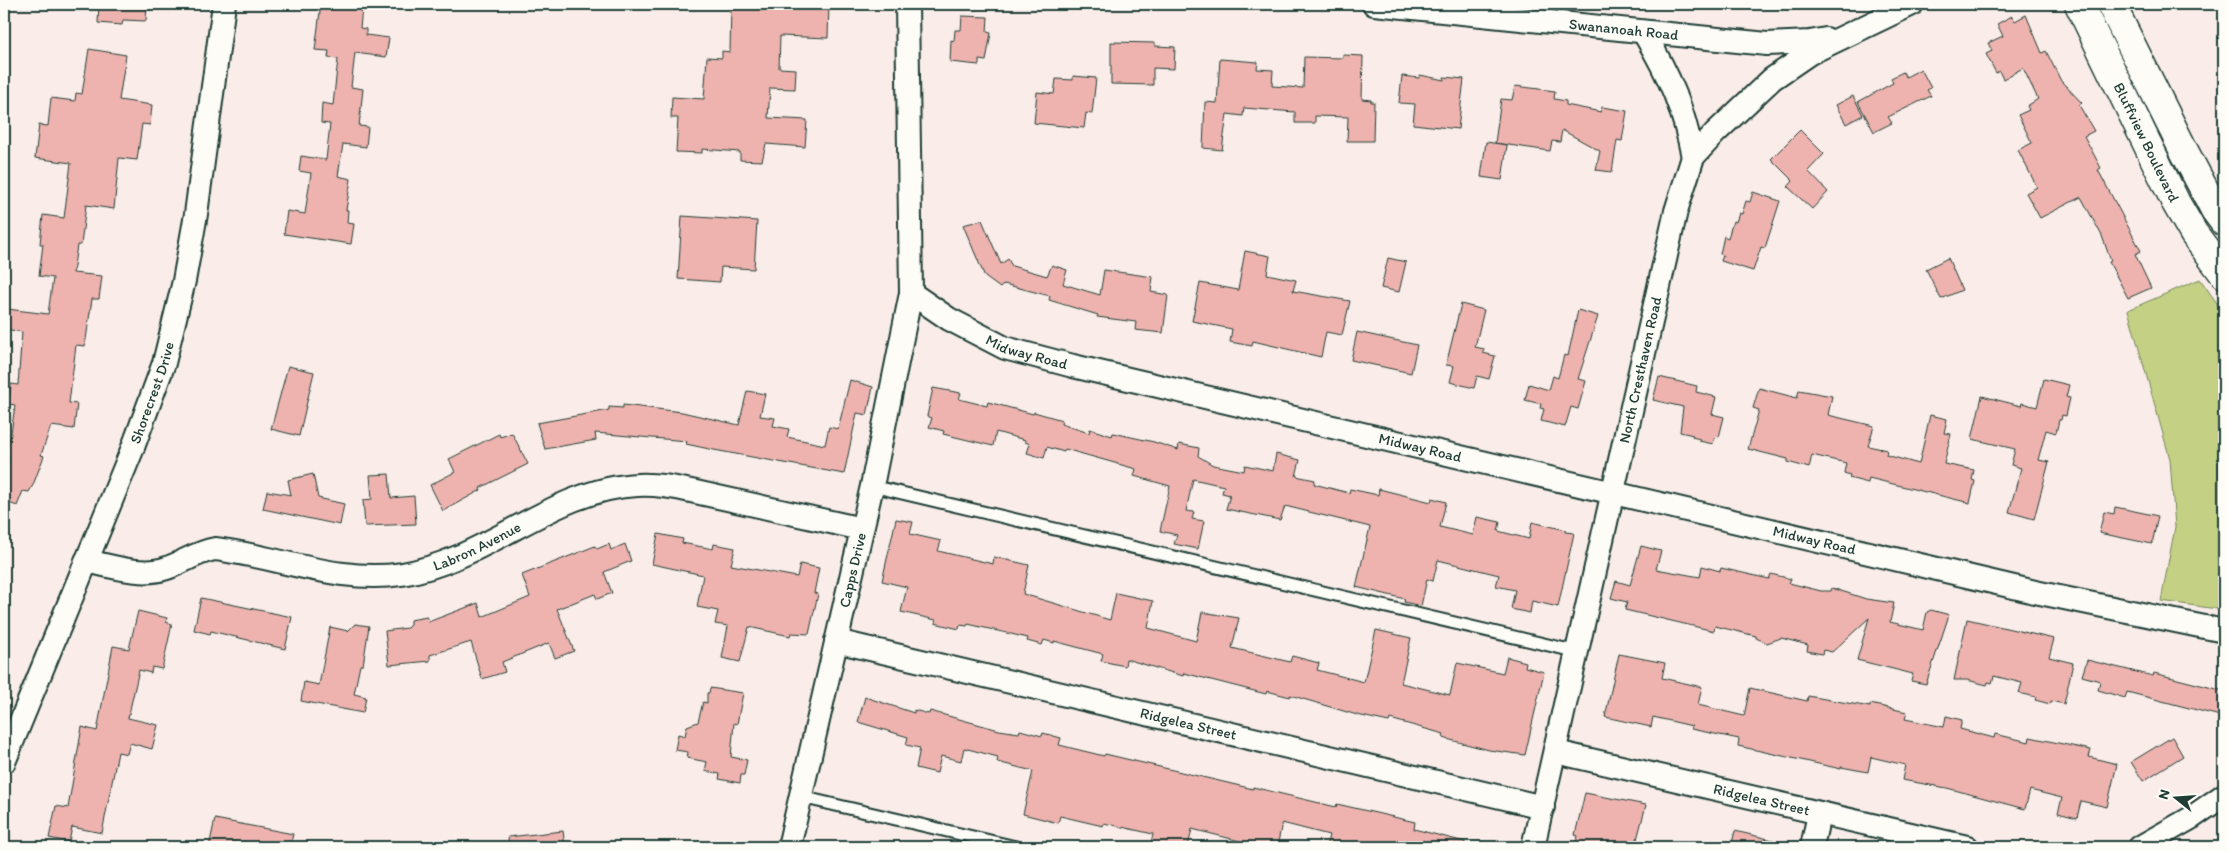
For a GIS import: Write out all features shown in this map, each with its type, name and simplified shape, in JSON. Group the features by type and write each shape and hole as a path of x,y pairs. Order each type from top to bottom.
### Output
{"main road":[{"name":"Bluffview Boulevard","path":"2079,4 2176,203 2194,234 2224,274"},
{"name":"Bluffview Boulevard","path":"2111,4 2183,149 2215,210 2224,222"}],"street":[{"name":"Shorecrest Drive","path":"4,762 132,450 164,363 184,281 196,214 224,4"},
{"path":"907,4 911,293"},
{"name":"Swananoah Road","path":"1374,4 1644,33 1767,44 1810,42 1844,36"},
{"name":"North Cresthaven Road","path":"1534,847 1676,210 1693,157 1715,133 1772,79 1789,66 1844,36 1912,4"},
{"path":"1644,33 1669,75 1678,98 1693,157"},
{"name":"Capps Drive","path":"789,847 872,486 911,293"},
{"name":"Midway Road","path":"911,293 950,319 1005,348 2035,592 2224,631"},
{"name":"Labron Avenue","path":"86,561 150,571 166,569 201,552 214,549 342,573 369,576 401,574 427,568 456,558 576,499 604,490 637,485 665,486 691,491 862,529"},
{"name":"Ridgelea Street","path":"836,641 1543,806"},
{"name":"Ridgelea Street","path":"1556,752 1967,847"},
{"path":"2140,847 2191,818 2224,795"},
{"path":"1812,847 1819,814"}],"lane":[{"path":"872,486 1578,652"},
{"path":"801,797 1016,847"}],"green space":[{"path":"2200,279 2224,313 2224,610 2161,601 2175,527 2170,459 2128,310"}],"building":[{"path":"99,4 147,4 146,21 123,20 122,25 98,23"},
{"path":"321,4 352,4 351,6 362,8 360,28 366,29 366,35 389,38 386,57 355,53 351,87 363,89 359,126 368,127 366,147 343,144 338,176 351,179 346,210 348,210 347,223 354,224 351,244 284,234 287,211 305,214 311,173 299,171 301,156 326,160 330,124 321,123 322,103 333,105 338,59 328,58 329,51 315,50"},
{"path":"778,4 829,4 828,38 780,36 779,68 796,69 795,89 770,88 768,118 807,120 805,147 766,144 762,161 740,160 740,152 702,149 702,153 676,152 678,118 671,118 672,97 704,99 707,57 722,58 722,51 730,52 731,6 778,8"},
{"path":"2026,15 2042,53 2046,51 2061,81 2082,103 2079,105 2094,131 2084,136 2101,168 2098,170 2141,251 2135,254 2151,288 2128,298 2109,262 2111,261 2102,236 2081,197 2040,218 2026,193 2037,187 2018,150 2032,143 2018,115 2029,110 2027,106 2038,99 2023,68 2003,79 1999,71 1996,73 1986,54 1992,51 1988,43 2003,36 1997,24 2012,16 2015,21"},
{"path":"962,16 988,17 987,32 991,33 986,61 979,60 979,65 950,62 951,40 954,41 955,30 961,30"},
{"path":"1111,42 1155,43 1155,46 1175,47 1174,69 1153,68 1153,85 1111,84"},
{"path":"89,49 126,55 119,100 152,105 150,125 142,124 137,160 119,158 114,209 86,205 81,245 77,245 73,273 102,276 99,299 92,299 85,346 76,345 69,403 77,404 74,429 51,426 41,455 44,456 33,485 29,492 23,491 17,506 4,501 4,474 9,460 4,458 4,438 10,440 15,405 8,404 11,384 18,385 22,332 5,329 7,309 48,314 53,278 39,276 43,244 40,244 43,215 64,218 71,163 35,158 39,125 48,126 51,98 75,101 76,93 82,94"},
{"path":"1343,55 1363,56 1362,99 1374,102 1373,141 1347,141 1348,117 1315,116 1315,123 1295,123 1295,112 1244,108 1243,116 1227,114 1222,150 1203,148 1205,102 1217,103 1220,59 1258,62 1257,69 1273,70 1272,86 1303,88 1304,57 1343,58"},
{"path":"1921,69 1931,88 1927,90 1931,96 1888,117 1892,123 1874,132 1858,102 1893,83 1891,78 1903,72 1906,77"},
{"path":"1420,75 1444,80 1444,77 1464,79 1458,129 1413,124 1415,104 1399,103 1402,76 1419,78"},
{"path":"1073,76 1096,78 1092,114 1086,113 1084,128 1034,123 1037,92 1054,94 1056,79 1073,80"},
{"path":"1515,86 1555,91 1554,99 1566,101 1566,105 1601,112 1602,107 1627,111 1622,141 1617,140 1612,172 1596,170 1600,151 1562,130 1560,142 1552,141 1550,151 1495,143 1501,99 1512,100"},
{"path":"1853,96 1863,115 1846,124 1836,105"},
{"path":"1800,130 1824,154 1808,171 1828,192 1812,209 1788,187 1793,181 1771,159"},
{"path":"1486,142 1507,145 1502,180 1481,177"},
{"path":"1753,192 1780,201 1765,248 1761,247 1753,271 1721,261 1723,255 1720,254 1724,236 1728,238 1733,221 1736,222 1739,213 1742,214 1746,201 1750,202"},
{"path":"682,216 757,221 754,269 721,267 720,282 678,279"},
{"path":"982,220 1001,264 1008,259 1012,266 1047,276 1052,265 1067,270 1063,284 1100,295 1104,270 1153,277 1151,292 1168,295 1163,333 1135,330 1136,322 1097,317 1098,315 1049,300 1050,296 1004,284 1000,288 985,277 963,225"},
{"path":"1245,251 1270,256 1267,274 1296,280 1293,291 1350,301 1342,335 1326,332 1321,357 1253,341 1252,346 1230,342 1232,329 1192,321 1200,283 1238,290"},
{"path":"1388,258 1406,262 1399,292 1381,288"},
{"path":"1948,258 1962,290 1941,299 1926,269"},
{"path":"1461,304 1484,310 1475,347 1484,349 1483,353 1495,356 1489,379 1477,376 1474,388 1450,382 1454,366 1446,365"},
{"path":"1578,310 1598,316 1578,379 1586,381 1578,409 1571,407 1565,427 1541,421 1544,409 1540,408 1541,404 1525,400 1529,384 1549,390 1553,376 1558,378 1564,355 1568,356"},
{"path":"1357,332 1417,345 1411,373 1351,360"},
{"path":"288,366 314,372 299,436 271,429"},
{"path":"1659,377 1697,386 1696,392 1716,397 1712,414 1724,417 1719,437 1715,436 1713,444 1699,441 1700,439 1692,437 1693,435 1680,432 1683,407 1653,400"},
{"path":"2044,379 2069,385 2066,397 2070,398 2066,416 2062,415 2061,420 2059,420 2056,433 2046,430 2038,460 2049,462 2034,519 2009,512 2021,468 2011,465 2015,449 1972,439 1982,396 2021,406 2022,403 2037,407"},
{"path":"850,380 873,387 867,415 857,413 844,474 714,450 686,444 687,441 595,433 596,440 545,449 537,423 609,410 609,407 623,408 623,405 682,412 739,425 747,391 765,394 760,416 775,418 773,426 789,429 787,437 825,445 829,427 838,429"},
{"path":"933,388 961,393 959,399 987,406 988,402 1062,420 1061,424 1089,433 1090,429 1112,436 1113,433 1154,442 1178,450 1179,444 1199,448 1198,456 1213,465 1244,471 1245,465 1273,471 1276,454 1300,460 1296,476 1315,480 1314,484 1349,493 1350,489 1378,495 1379,489 1431,502 1432,498 1446,502 1440,527 1473,535 1477,517 1500,522 1498,531 1529,539 1532,522 1566,530 1565,532 1574,533 1558,607 1532,601 1530,613 1511,609 1515,590 1496,586 1499,575 1438,560 1433,581 1427,579 1421,606 1404,602 1405,599 1356,587 1370,527 1285,506 1280,520 1226,509 1230,495 1222,493 1224,486 1193,479 1186,511 1194,512 1192,519 1204,521 1198,549 1174,544 1177,535 1160,531 1170,486 1134,476 1136,469 1065,449 1064,452 1047,447 1044,458 1027,453 1030,444 1025,442 1025,440 996,432 993,446 943,434 944,431 929,427 932,418 927,416"},
{"path":"1759,388 1797,398 1799,390 1832,396 1828,415 1874,426 1868,446 1887,450 1886,455 1919,464 1930,415 1947,419 1944,433 1951,434 1944,464 1974,470 1972,480 1975,481 1970,503 1869,478 1868,483 1849,478 1850,475 1844,473 1846,463 1812,455 1809,468 1788,462 1788,459 1748,449 1759,410 1753,408"},
{"path":"512,433 528,464 480,488 481,490 443,511 430,485 455,472 449,459 499,434 500,437"},
{"path":"313,474 318,498 344,504 340,525 263,509 267,491 291,495 288,480"},
{"path":"389,474 391,498 414,496 416,524 365,526 363,500 372,499 370,475"},
{"path":"2115,507 2158,516 2152,544 2099,533 2104,512 2114,514"},
{"path":"896,519 913,522 910,534 941,541 938,551 993,564 994,557 1029,565 1023,594 1110,620 1116,593 1153,601 1148,628 1196,641 1202,612 1239,618 1232,648 1290,662 1292,656 1319,663 1317,670 1364,682 1376,630 1411,638 1401,683 1450,695 1457,663 1503,673 1507,657 1526,662 1525,667 1544,672 1525,755 1489,750 1443,738 1444,734 1390,719 1389,722 1357,715 1290,695 1290,697 1267,691 1266,694 1184,673 1183,676 1126,659 1125,666 1101,661 1103,654 1054,641 1054,643 1044,640 1042,645 1027,641 1028,638 968,624 967,626 960,625 959,629 935,623 936,620 901,612 907,587 882,581"},
{"path":"658,534 683,539 682,543 713,549 714,544 735,548 731,565 797,577 800,564 819,568 814,593 818,594 809,634 791,633 790,636 749,627 740,662 722,658 728,626 715,624 718,611 697,607 703,575 652,564"},
{"path":"609,544 611,550 625,544 631,561 604,572 612,593 597,599 595,594 557,609 574,651 555,658 549,643 502,662 505,672 482,679 471,642 430,655 430,661 389,665 385,631 407,628 410,625 410,620 427,617 428,622 478,603 482,617 530,597 522,575 595,546 597,549"},
{"path":"1641,546 1661,551 1656,569 1700,577 1702,566 1720,571 1721,568 1769,579 1771,574 1791,579 1789,583 1821,591 1831,591 1832,588 1866,599 1894,603 1890,622 1923,630 1927,612 1931,610 1949,615 1926,684 1911,681 1913,674 1857,660 1869,618 1832,652 1823,650 1822,654 1807,651 1808,645 1781,638 1767,643 1756,638 1756,636 1715,626 1714,631 1625,610 1627,602 1611,598 1616,581 1630,585"},
{"path":"201,598 292,617 285,649 211,631 210,634 194,630"},
{"path":"138,611 167,618 166,622 172,624 162,669 152,667 151,673 139,670 128,718 158,725 152,749 130,743 127,754 118,752 102,833 72,827 69,842 49,838 56,806 68,808 82,727 97,731 113,646 129,649"},
{"path":"1967,619 2054,639 2049,657 2073,663 2064,704 2051,701 2050,704 2035,700 2036,697 2019,693 2022,683 1994,676 1992,683 1988,682 1987,685 1967,680 1954,680"},
{"path":"355,624 369,626 363,665 360,665 354,694 366,697 363,713 301,701 304,682 319,685 330,627 348,631"},
{"path":"1619,654 1665,663 1662,678 1702,687 1698,705 1744,716 1750,688 1807,701 1808,696 1870,707 1870,704 1907,712 1905,719 1944,727 1946,716 1962,720 1960,729 1994,738 1995,734 2029,742 2030,737 2091,750 2089,757 2117,764 2107,807 2081,801 2077,818 2058,813 2062,798 2030,790 2025,809 1947,788 1902,780 1905,765 1871,757 1868,772 1841,767 1841,769 1738,746 1739,739 1691,729 1692,726 1653,717 1651,727 1605,717"},
{"path":"2087,660 2153,676 2154,673 2224,691 2224,717 2127,692 2125,698 2098,690 2100,681 2082,676"},
{"path":"710,688 743,693 737,724 734,723 731,757 747,760 740,783 719,779 720,774 705,771 707,762 687,758 688,752 675,750 678,734 685,736 687,726 698,722 703,702 707,703 707,693 709,693"},
{"path":"865,697 914,713 914,710 929,714 930,711 999,730 1019,733 1020,730 1042,736 1043,733 1061,738 1059,745 1104,756 1105,754 1253,789 1253,787 1336,807 1337,804 1415,822 1414,829 1465,842 1464,847 1326,847 1329,835 1282,823 1277,847 1239,847 1240,841 1192,829 1188,847 1150,847 1153,834 1104,823 1103,826 1060,816 1058,823 1023,814 1033,771 997,762 998,757 964,748 961,761 941,756 937,773 916,768 920,748 906,745 908,737 858,722"},
{"path":"2172,737 2183,756 2143,781 2131,762"},
{"path":"1585,793 1646,805 1635,847 1575,847 1578,836 1575,835"},
{"path":"215,819 293,834 290,847 209,847"},
{"path":"563,831 565,847 509,847 508,837"},
{"path":"1735,831 1777,841 1776,847 1731,847"}]}
